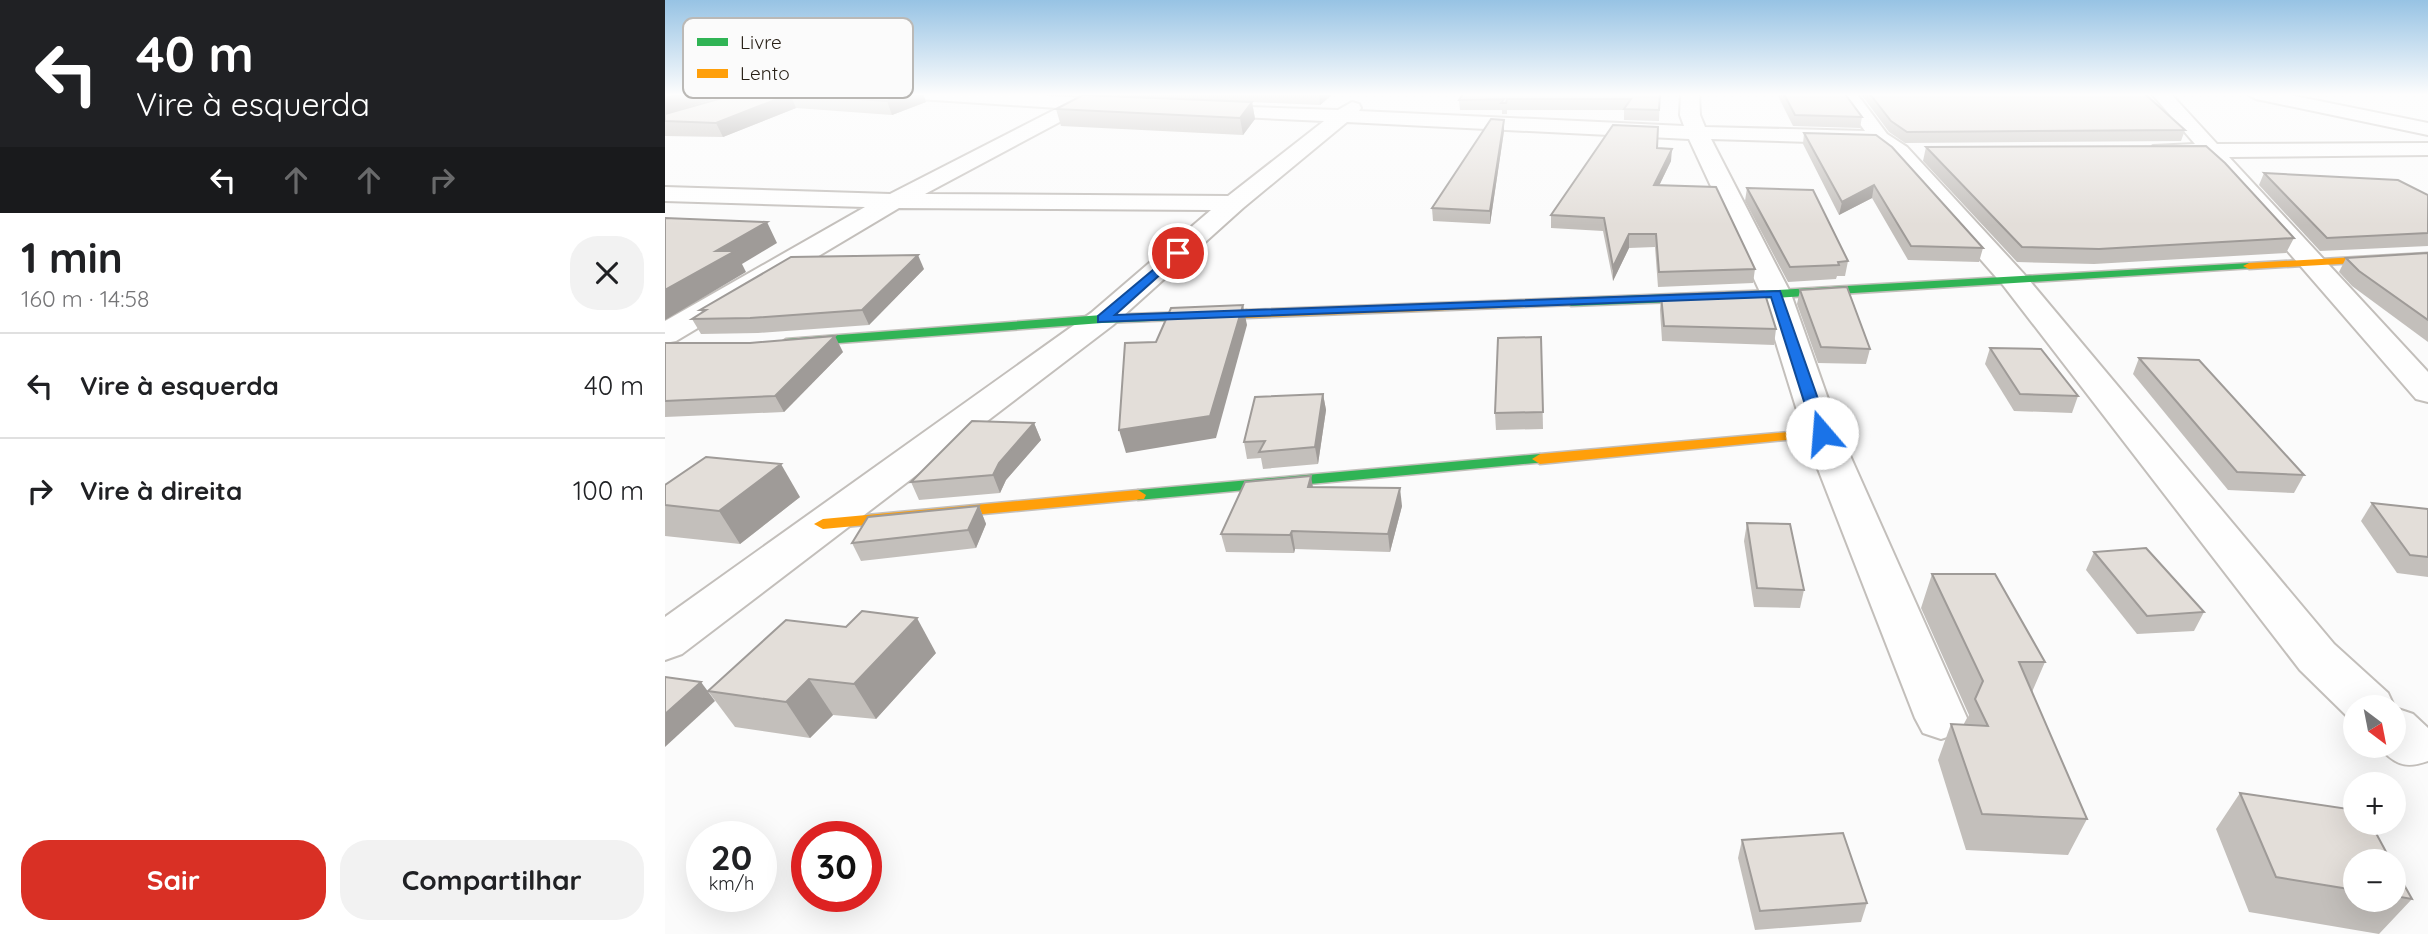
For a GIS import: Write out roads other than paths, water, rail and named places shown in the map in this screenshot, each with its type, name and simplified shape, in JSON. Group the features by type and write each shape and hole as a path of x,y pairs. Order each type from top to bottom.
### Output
{"street":[{"path":"669,343 894,201 1016,138"},
{"path":"665,642 1102,319 1234,203 1315,138"},
{"path":"1699,138 1776,294 1822,433 1941,718"},
{"path":"1764,138 1902,147"},
{"path":"1892,138 2013,279 2317,657 2357,695"},
{"path":"2199,138 2428,392"},
{"path":"2143,151 2428,149"},
{"path":"665,194 894,201 1234,203"},
{"path":"771,344 1102,319 1776,294 2428,257"},
{"path":"823,524 1822,433"}]}
